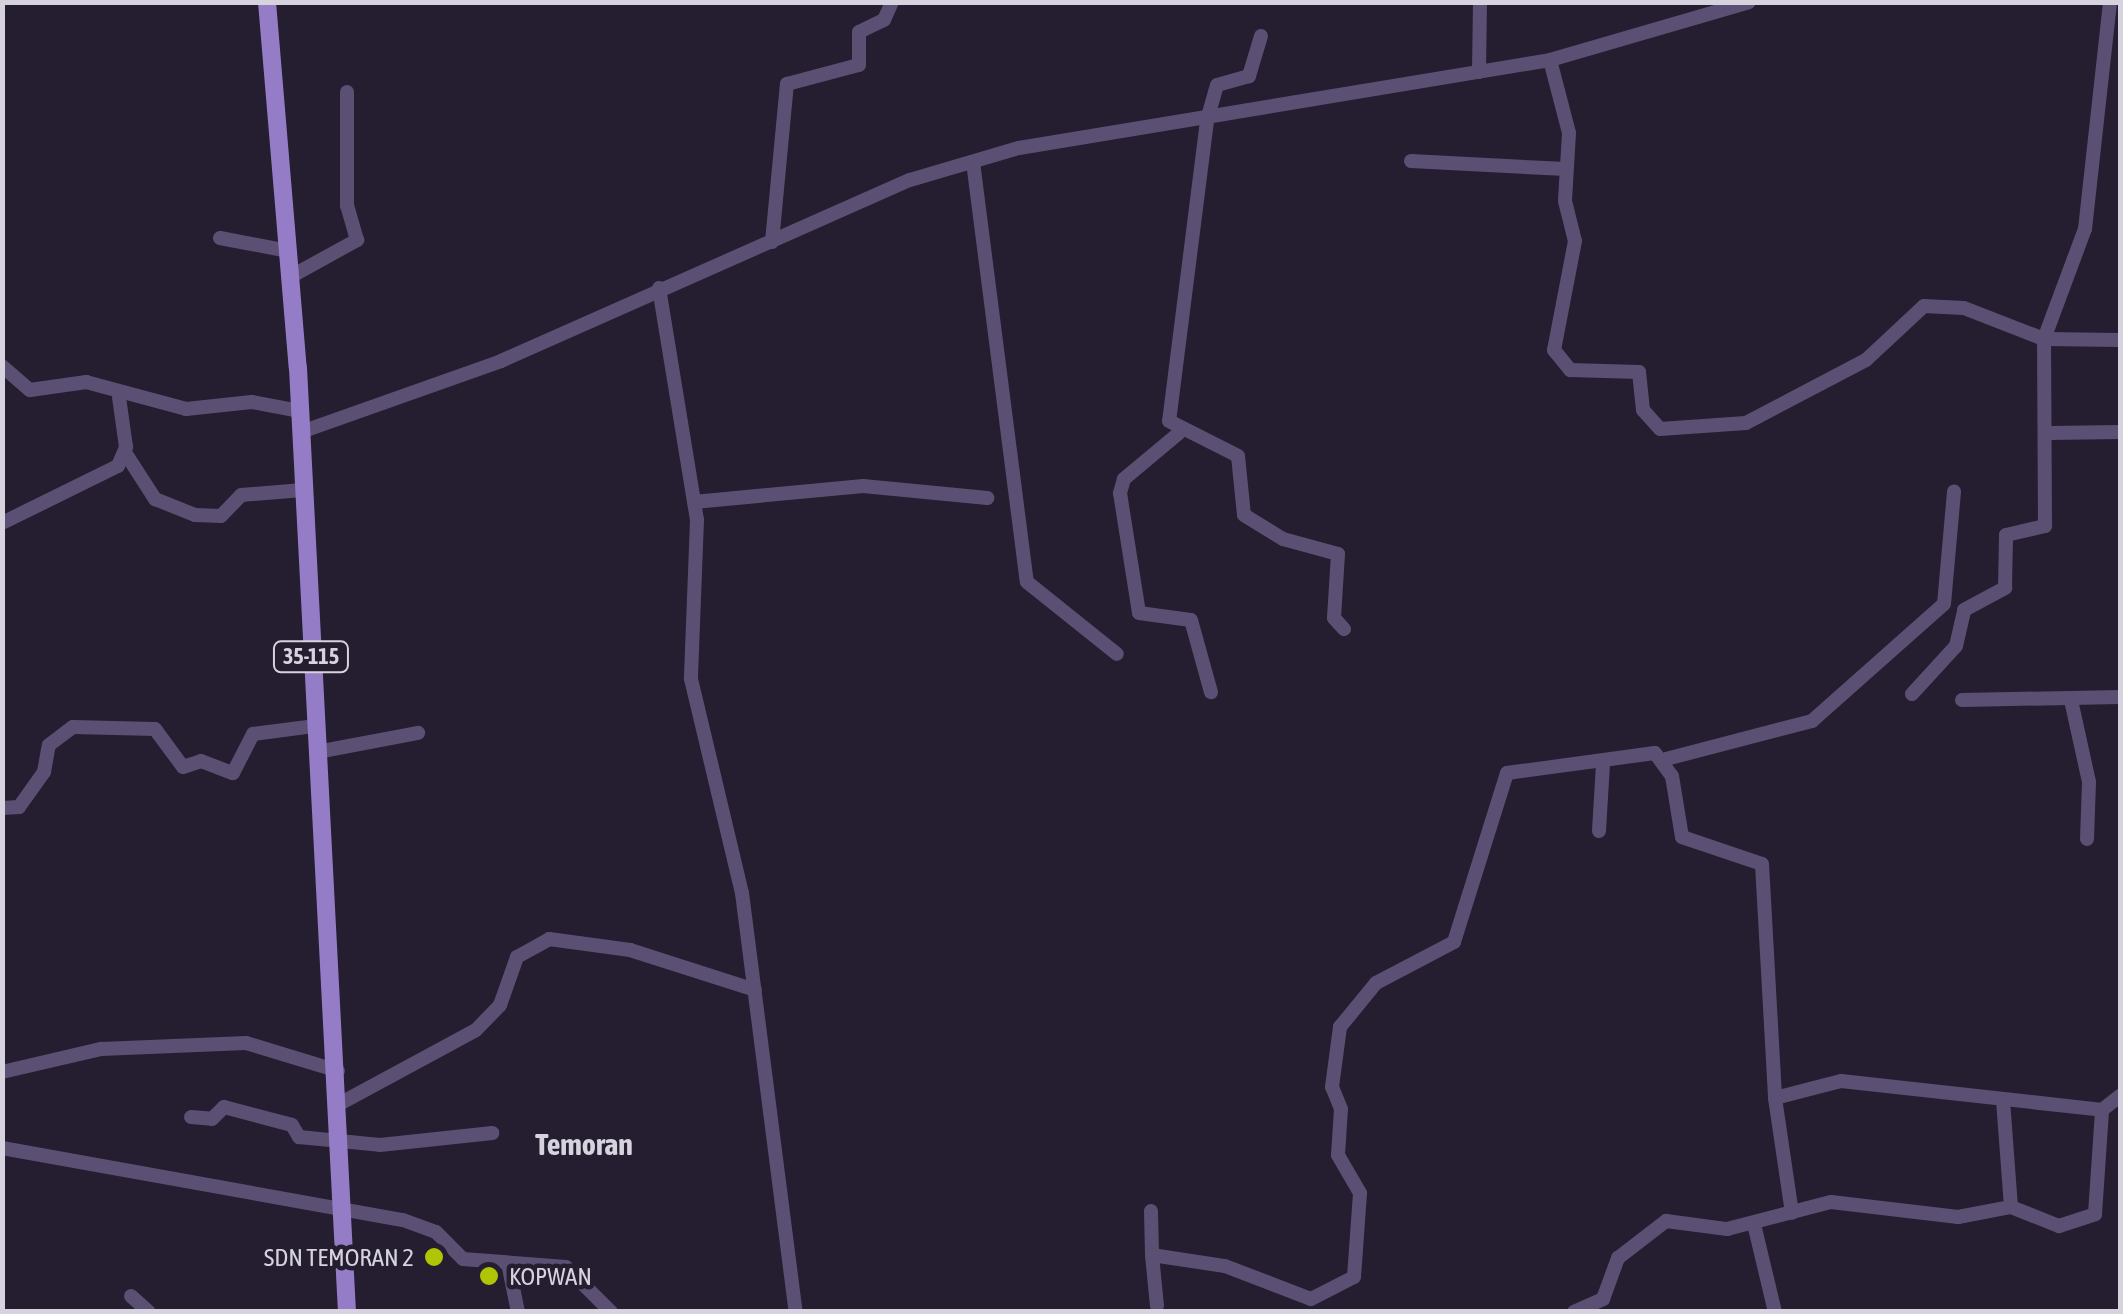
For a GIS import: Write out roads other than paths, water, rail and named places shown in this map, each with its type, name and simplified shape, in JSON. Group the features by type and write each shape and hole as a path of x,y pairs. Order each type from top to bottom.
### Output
{"main road":[{"name":"35-115","path":"267,2 300,411 315,726 347,1211 347,1312"}],"street":[{"path":"772,242 787,84 858,65 858,32 884,20 892,2"},
{"path":"1479,72 1480,2"},
{"path":"301,432 500,361 772,242 866,195 974,162 1550,60 1750,2"},
{"path":"1912,694 1956,646 1964,610 2004,588 2006,535 2044,529 2050,433 2044,339 2085,229 2110,2"},
{"path":"1261,36 1249,76 1217,85 1207,121 1168,408 1179,433 1238,456 1244,514 1283,539 1338,554 1334,618 1344,628"},
{"path":"1550,60 1568,133 1566,169 1575,241 1554,350 1570,370 1639,372 1642,410 1660,430 1746,423 1866,360 1924,306 1964,308 2044,339 2120,340"},
{"path":"290,277 357,240 347,206 347,92"},
{"path":"1411,160 1566,169"},
{"path":"974,162 1027,582 1117,654"},
{"path":"220,238 288,251"},
{"path":"660,288 694,502 690,679 730,822 794,1310"},
{"path":"2,366 25,390 86,382 119,397 198,410 252,402 300,411"},
{"path":"119,397 126,454 155,499 195,515 221,516 241,495 303,490"},
{"path":"2050,433 2120,432"},
{"path":"1179,433 1124,479 1120,493 1139,613 1187,615 1211,692"},
{"path":"2,523 96,483 126,454"},
{"path":"694,502 862,486 987,498"},
{"path":"1152,1255 1211,1262 1312,1306 1332,1294 1361,1266 1360,1193 1336,1149 1340,1027 1376,983 1454,942 1508,773 1603,764 1646,753 1666,759 1718,738 1812,720 1944,604 1954,492"},
{"path":"1962,700 2120,697"},
{"path":"2071,700 2089,782 2087,839"},
{"path":"2,808 19,806 44,772 49,745 73,727 154,729 183,766 201,761 233,773 253,734 315,726"},
{"path":"317,752 418,733"},
{"path":"1666,759 1682,836 1762,864 1775,1098 1792,1214"},
{"path":"1599,830 1603,764"},
{"path":"340,1103 476,1030 500,1004 517,956 539,942 630,950 755,990"},
{"path":"2,1072 101,1048 246,1042 338,1071"},
{"path":"1775,1098 1841,1081 2102,1110 2120,1096"},
{"path":"2004,1100 2011,1207"},
{"path":"191,1118 212,1119 224,1107 292,1126 300,1137 343,1142 492,1134"},
{"path":"1574,1312 1610,1292 1618,1258 1656,1226 1754,1224 1832,1202 1958,1217 2011,1207 2059,1226 2096,1214 2102,1110"},
{"path":"2,1148 419,1224 464,1259 566,1266 612,1312"},
{"path":"1150,1211 1158,1306"},
{"path":"1754,1224 1774,1312"},
{"path":"508,1263 518,1312"},
{"path":"130,1296 149,1312"}],"place":[{"name":"SDN TEMORAN 2","path":"434,1257"},
{"name":"KOPWAN","path":"489,1276"}],"district":[{"name":"Temoran","path":"584,1144"}]}
